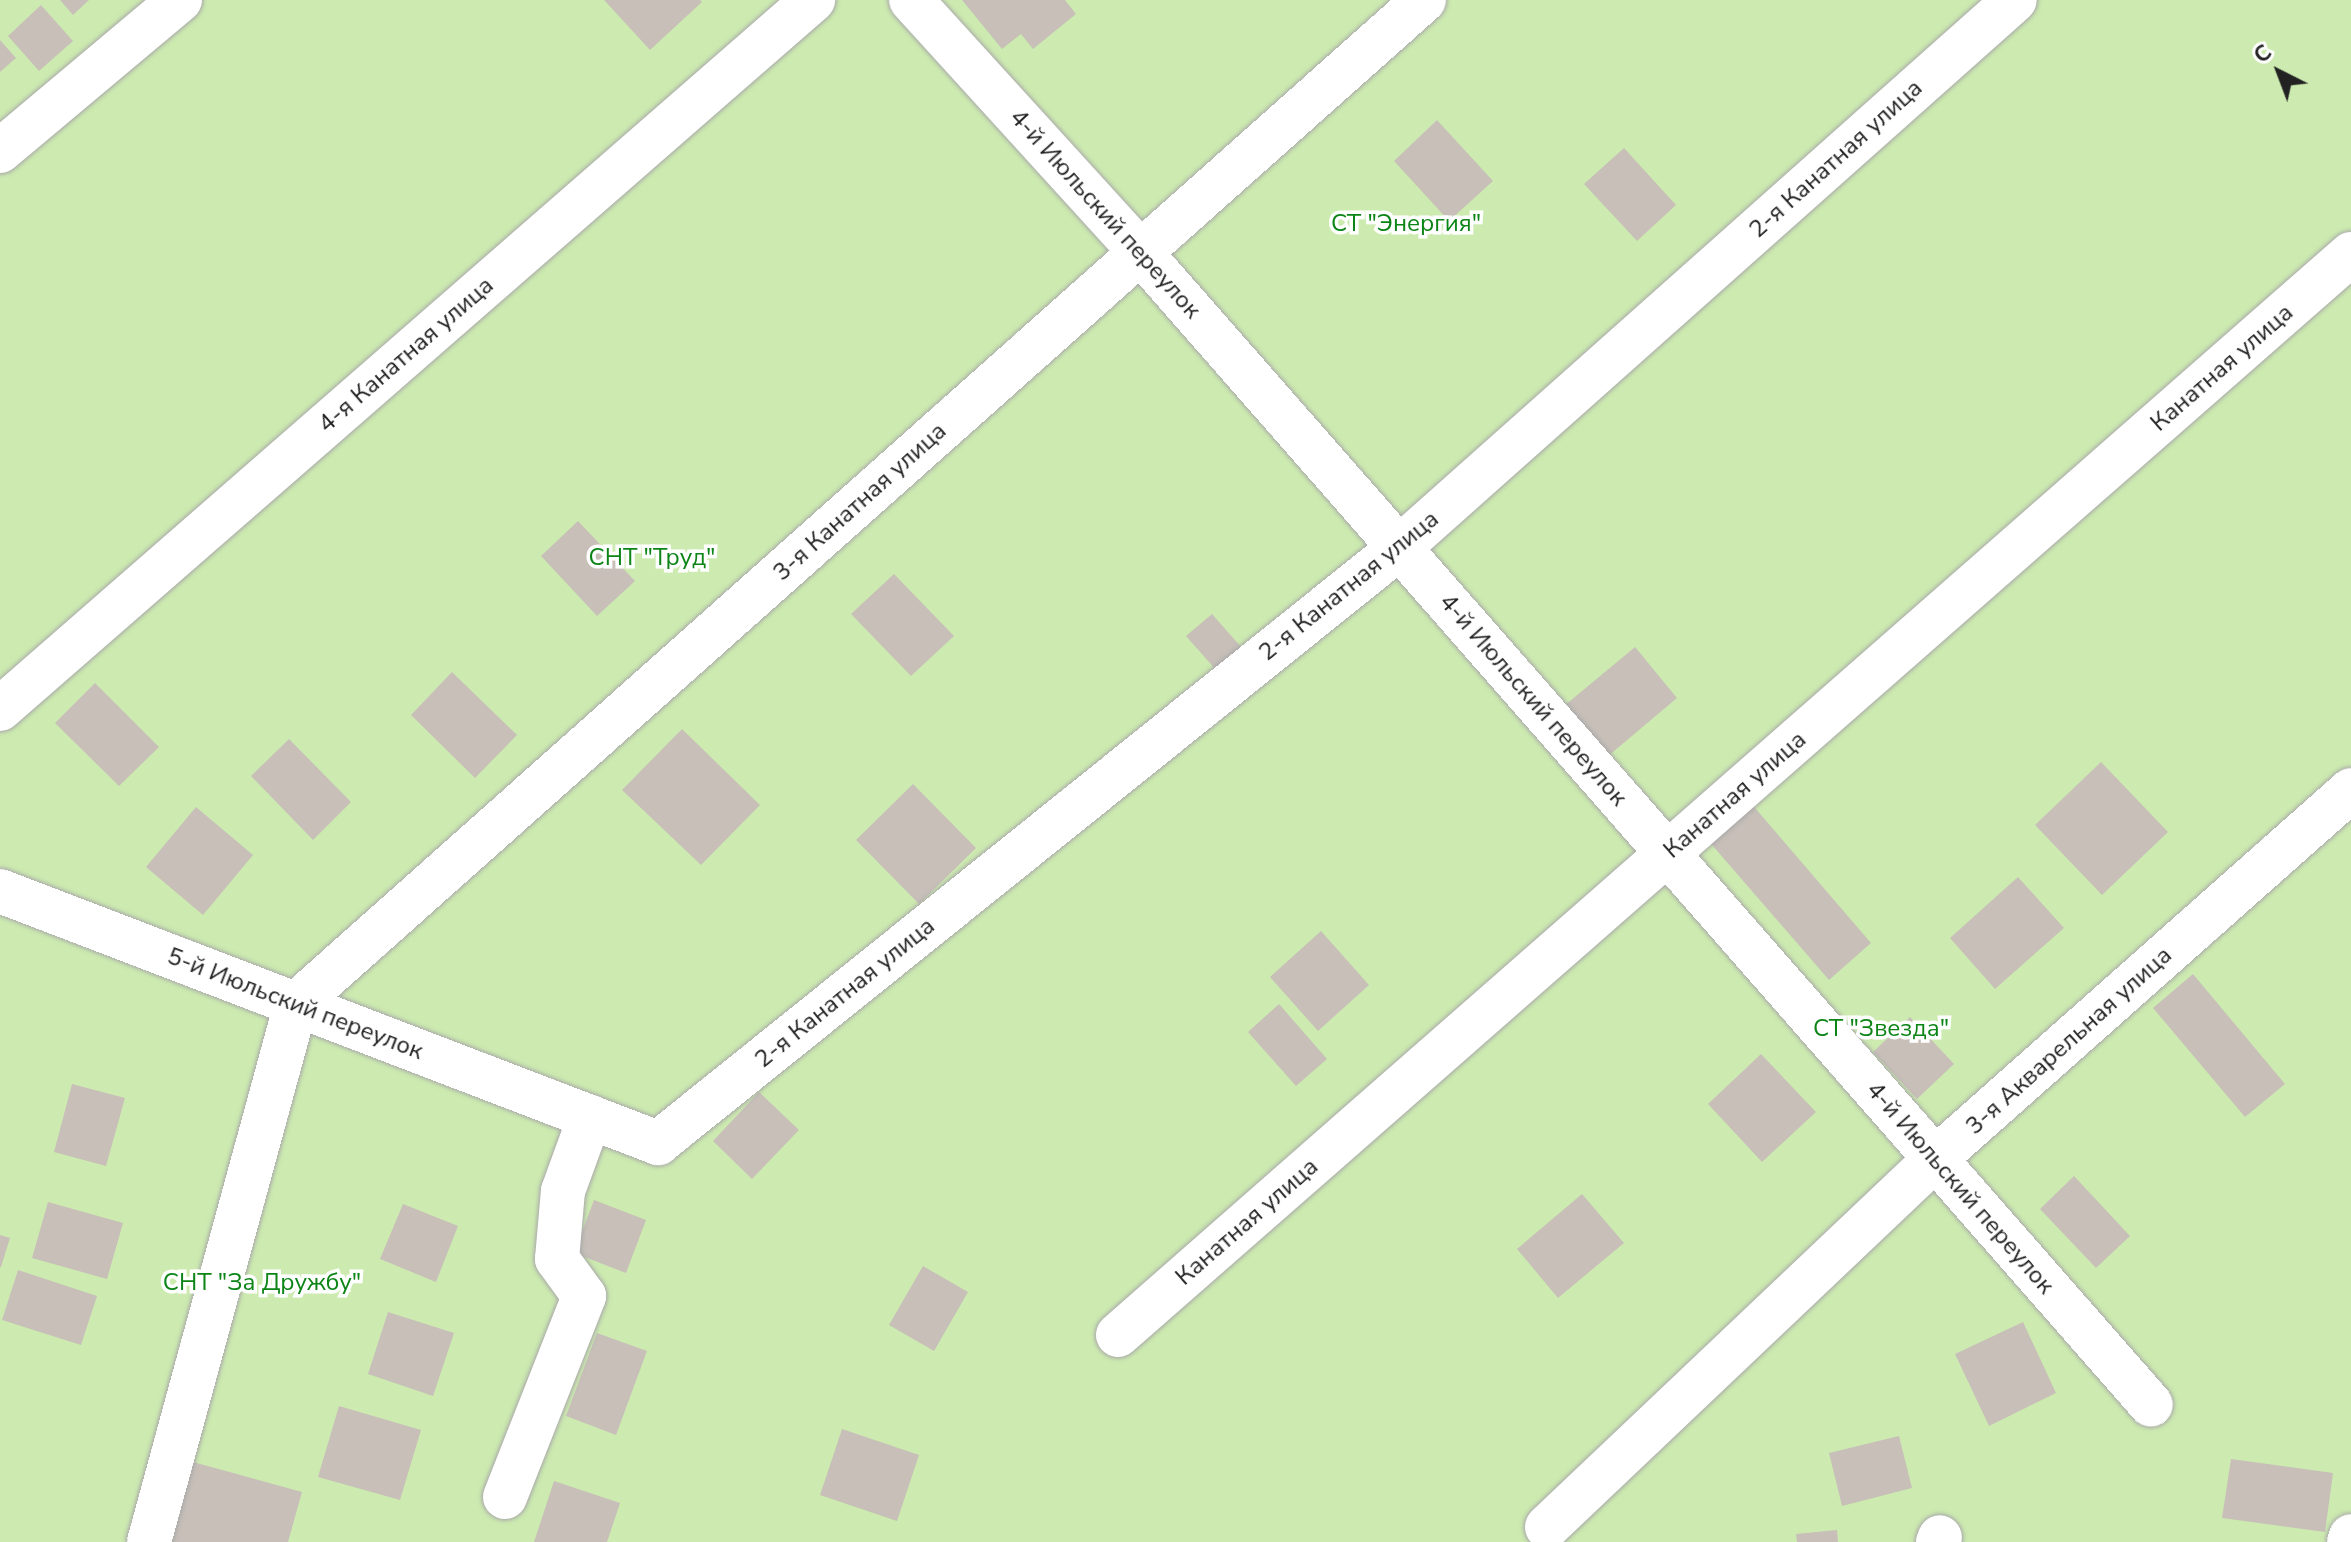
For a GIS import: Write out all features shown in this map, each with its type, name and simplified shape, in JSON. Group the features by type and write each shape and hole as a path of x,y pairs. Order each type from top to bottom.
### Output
{"lane":[{"path":"0,151 180,0"},
{"name":"4-я Канатная улица","path":"0,709 813,0"},
{"name":"4-й Июльский переулок","path":"911,0 1140,252 2151,1405"},
{"name":"3-я Канатная улица","path":"296,1004 1424,0"},
{"name":"2-я Канатная улица","path":"658,1143 1399,548 2015,0"},
{"name":"Канатная улица","path":"1118,1335 2351,254"},
{"name":"3-я Акварельная улица","path":"1547,1527 1935,1159 2351,790"},
{"name":"5-й Июльский переулок","path":"0,891 658,1143"},
{"path":"149,1542 296,1004"},
{"path":"505,1497 584,1296 557,1259 563,1191 590,1117"},
{"path":"2349,1542 2351,1536"}],"green space":[{"path":"0,0 2351,0 2351,1542 0,1542"}],"building":[{"path":"60,0 89,0 73,15"},
{"path":"604,0 700,0 702,2 650,50"},
{"path":"962,0 1065,0 1076,14 1033,49 1021,34 1002,49"},
{"path":"41,5 73,41 39,71 8,36"},
{"path":"0,40 16,58 0,72"},
{"path":"1437,120 1493,181 1449,221 1394,161"},
{"path":"1624,148 1676,205 1637,241 1584,184"},
{"path":"578,521 635,581 597,616 541,556"},
{"path":"894,574 954,636 911,676 851,614"},
{"path":"1212,614 1242,648 1216,670 1186,636"},
{"path":"1635,647 1677,698 1607,757 1564,706"},
{"path":"452,672 517,735 475,778 411,715"},
{"path":"95,683 159,747 119,786 55,723"},
{"path":"682,729 760,805 701,865 622,790"},
{"path":"289,739 351,802 313,840 251,776"},
{"path":"2101,762 2168,832 2102,895 2035,825"},
{"path":"913,784 976,848 919,904 856,840"},
{"path":"1749,801 1871,943 1829,980 1706,838"},
{"path":"196,807 253,855 203,915 146,867"},
{"path":"2018,877 2064,928 1995,989 1950,938"},
{"path":"1321,931 1369,985 1318,1031 1270,977"},
{"path":"2193,974 2285,1084 2245,1117 2153,1008"},
{"path":"1279,1004 1327,1059 1296,1086 1248,1032"},
{"path":"1910,1017 1954,1064 1917,1099 1873,1052"},
{"path":"1761,1054 1816,1112 1762,1162 1708,1104"},
{"path":"72,1084 125,1098 106,1166 54,1152"},
{"path":"759,1092 799,1130 752,1179 713,1141"},
{"path":"2074,1176 2130,1236 2096,1268 2040,1209"},
{"path":"1582,1194 1624,1243 1558,1298 1517,1249"},
{"path":"594,1200 646,1220 626,1273 574,1253"},
{"path":"48,1202 123,1223 107,1279 32,1258"},
{"path":"403,1204 458,1226 436,1282 380,1259"},
{"path":"0,1235 10,1238 1,1267 0,1267"},
{"path":"923,1266 968,1292 934,1351 889,1325"},
{"path":"18,1270 97,1296 81,1345 2,1320"},
{"path":"388,1312 454,1333 433,1396 368,1374"},
{"path":"2023,1322 2056,1393 1989,1426 1955,1354"},
{"path":"597,1333 647,1351 616,1435 566,1416"},
{"path":"339,1406 421,1430 400,1500 318,1477"},
{"path":"842,1429 919,1455 897,1521 820,1495"},
{"path":"1899,1436 1912,1488 1842,1506 1829,1453"},
{"path":"2231,1459 2333,1473 2325,1532 2222,1518"},
{"path":"193,1462 302,1492 288,1542 171,1542"},
{"path":"554,1481 620,1503 607,1542 534,1542"},
{"path":"1837,1530 1838,1542 1797,1542 1796,1534"}],"park label":[{"name":"СТ \"Энергия\"","path":"1406,224"},
{"name":"СНТ \"Труд\"","path":"652,558"},
{"name":"СТ \"Звезда\"","path":"1881,1029"},
{"name":"СНТ \"За Дружбу\"","path":"262,1283"}]}
